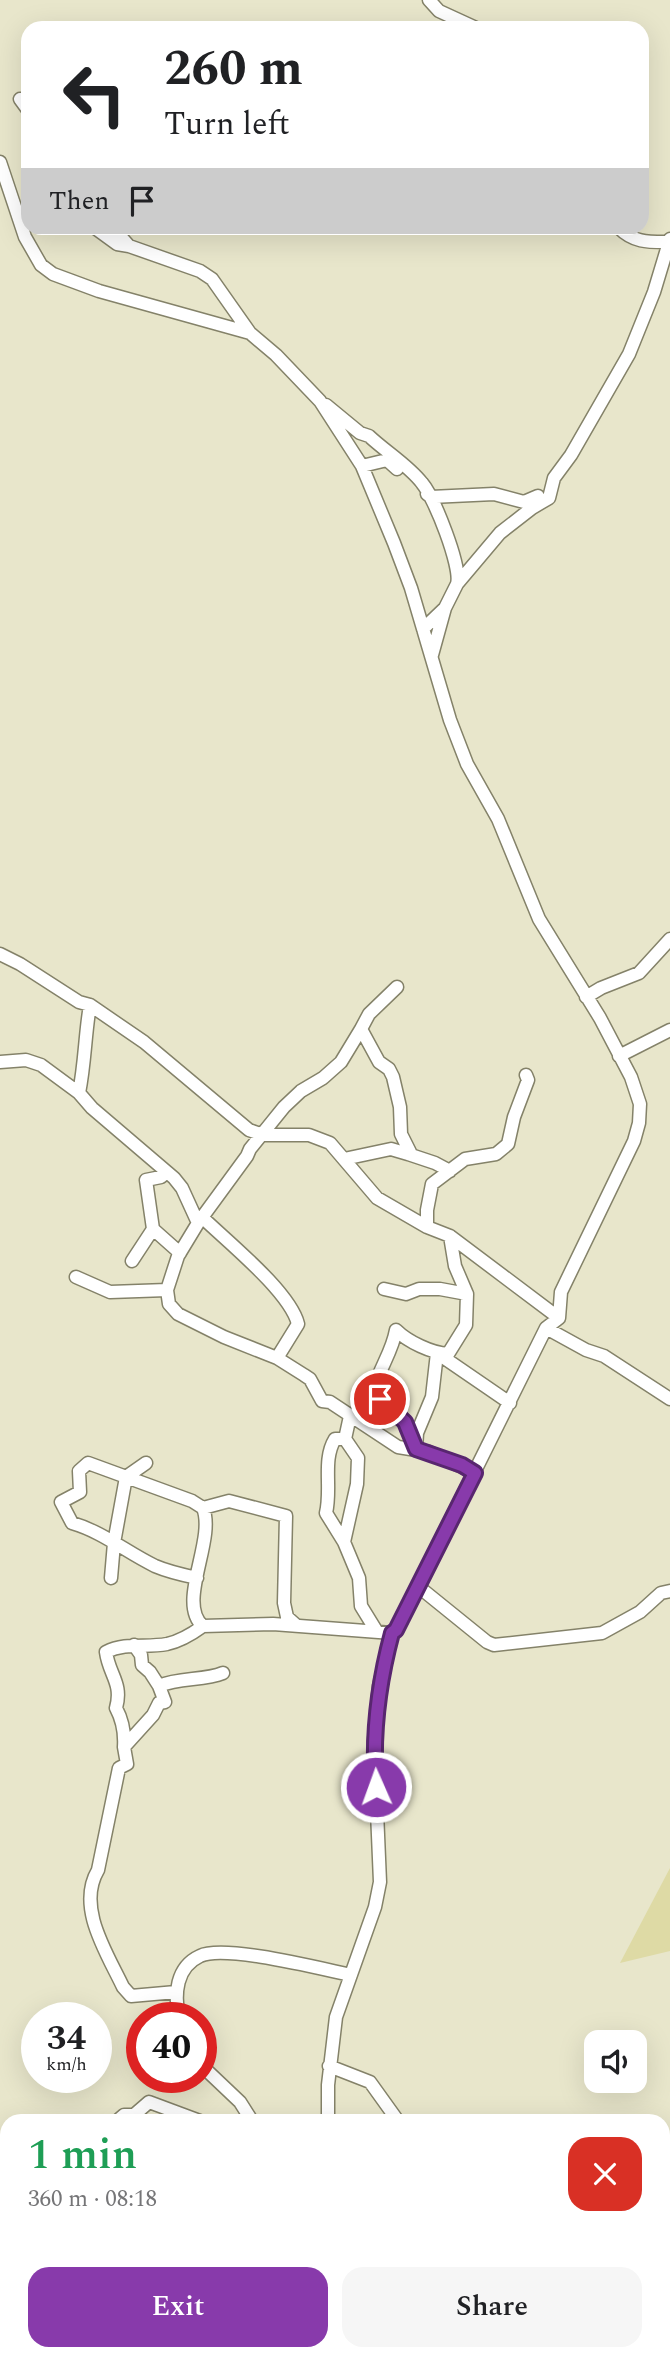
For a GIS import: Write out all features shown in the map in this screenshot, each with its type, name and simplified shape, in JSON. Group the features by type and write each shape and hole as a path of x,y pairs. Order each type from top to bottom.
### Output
{"street":[{"path":"429,0 439,10 462,21"},
{"path":"0,162 21,225"},
{"path":"24,235 41,265 53,274 99,291 250,333"},
{"path":"105,235 117,244 200,271 212,279 250,333 276,355 320,401 360,433 369,436 421,482 431,497 453,551 459,577 445,608 432,658"},
{"path":"122,235 129,246"},
{"path":"362,466 387,460 431,497 494,494 524,502 544,494 571,454 629,354 670,240 637,241 627,235"},
{"path":"320,401 362,466 407,576 450,720 467,764 498,819 538,919 600,1018 637,1093 639,1123 634,1141 561,1292 559,1318 546,1328 419,1587 392,1633 379,1686 374,1741 380,1882 375,1907 336,2017 329,2066 328,2114"},
{"path":"457,584 500,533 549,498 554,478"},
{"path":"423,629 445,608"},
{"path":"586,997 639,973 670,939"},
{"path":"0,954 79,1002 90,1005 144,1042 249,1129 263,1135 309,1135 330,1143 377,1198 427,1227 450,1236 559,1318"},
{"path":"397,987 369,1014 341,1062 284,1107 250,1149 180,1253 167,1290 169,1304 178,1314 224,1337 277,1358 310,1379 322,1401 330,1402 398,1447 416,1449 462,1465 475,1473"},
{"path":"79,1093 85,1064 90,1005"},
{"path":"361,1029 379,1062 389,1069 393,1077 400,1107 401,1134 410,1152 408,1154"},
{"path":"619,1056 670,1030"},
{"path":"0,1062 26,1060 41,1065 79,1093 92,1108 167,1172 182,1188 201,1220 283,1295 295,1312 298,1324 277,1358"},
{"path":"427,1227 432,1184 465,1159 496,1154 508,1144 514,1117 528,1080 526,1074"},
{"path":"344,1159 391,1149 435,1163 450,1171"},
{"path":"167,1172 161,1177 146,1180 153,1228 180,1253"},
{"path":"132,1261 153,1228"},
{"path":"437,1353 448,1354 466,1325 467,1294 455,1266 450,1236"},
{"path":"76,1277 110,1292 167,1290"},
{"path":"383,1289 406,1294 419,1289 440,1289 467,1294"},
{"path":"546,1328 586,1350 604,1356 670,1399"},
{"path":"416,1449 405,1422 374,1391 384,1361 393,1349 396,1330 437,1353 510,1403"},
{"path":"416,1449 416,1433 432,1397 437,1353"},
{"path":"344,1542 357,1484 358,1458 345,1439 350,1416"},
{"path":"345,1439 335,1439 327,1452 329,1488 326,1513 344,1542 359,1578 361,1606 377,1632"},
{"path":"197,1578 172,1573 156,1566 114,1544 96,1530 72,1522 61,1502 79,1492 79,1471 88,1463 192,1501 204,1508 229,1501 286,1516 284,1603 287,1617 296,1625"},
{"path":"111,1578 126,1477 146,1463"},
{"path":"203,1626 194,1615 193,1604 206,1524 204,1508"},
{"path":"419,1587 494,1645 602,1633 640,1612 661,1593 670,1591"},
{"path":"176,1992 131,1996 123,1987 92,1920 92,1881 98,1870 119,1768 127,1763 122,1718 116,1708 120,1695 115,1675 107,1665 106,1652 118,1646 167,1644 188,1637 203,1626 296,1625 392,1633"},
{"path":"124,1747 153,1715 159,1703 165,1702 159,1685 150,1671 142,1665 141,1655 134,1646"},
{"path":"159,1685 215,1677 223,1673"},
{"path":"177,2002 180,1975 202,1954 270,1958 351,1975"},
{"path":"329,2066 370,2082 393,2114"},
{"path":"217,2080 240,2102 248,2114"},
{"path":"135,2114 149,2102 181,2114"}],"shaded area":[{"path":"670,1868 670,1951 620,1963"}],"route":[{"path":"376,1787 374,1741 377,1698 392,1633 419,1587 475,1473 462,1465 416,1449 405,1422 380,1399"}]}
